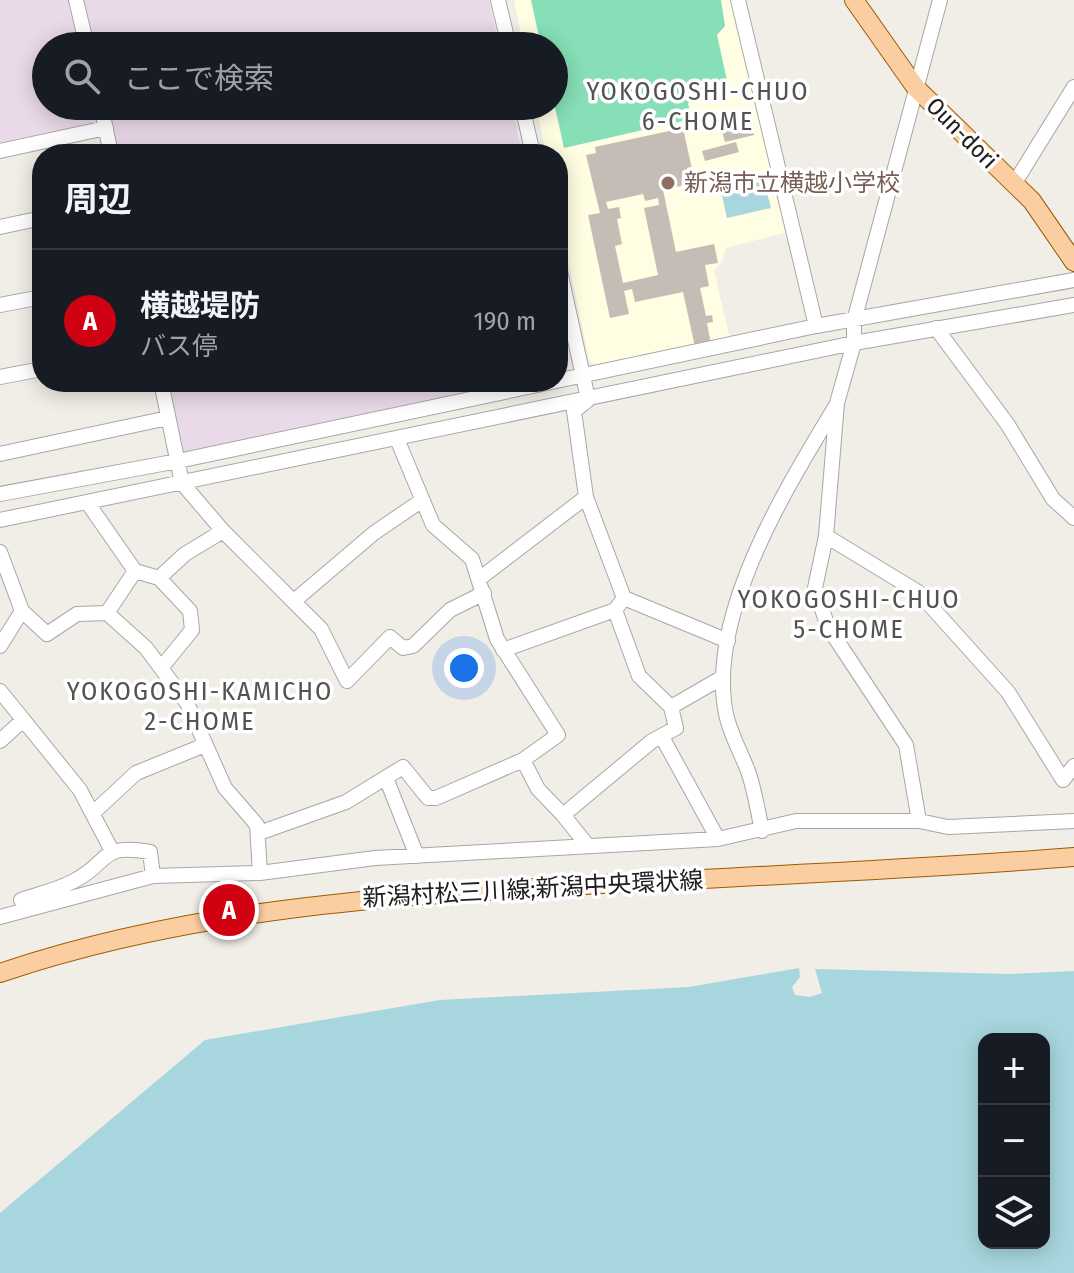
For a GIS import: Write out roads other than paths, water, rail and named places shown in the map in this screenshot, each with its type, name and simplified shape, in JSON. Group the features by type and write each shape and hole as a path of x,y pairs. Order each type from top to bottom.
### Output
{"main road":[{"name":"Oun-dori","path":"854,0 916,88 1032,201 1074,262"},
{"name":"新潟村松三川線;新潟中央環状線","path":"0,973 103,944 285,907 403,895 1074,857"}],"street":[{"path":"76,0 84,32"},
{"path":"498,0 506,32"},
{"path":"738,0 816,326"},
{"path":"919,821 906,745 828,627 815,588 826,536 837,403 854,343 854,321 940,0"},
{"path":"1014,184 1074,87"},
{"path":"104,120 109,144"},
{"path":"525,120 531,144"},
{"path":"32,144 106,128"},
{"path":"0,151 32,144"},
{"path":"0,227 32,220"},
{"path":"568,380 816,326 1074,280"},
{"path":"0,305 32,299"},
{"path":"0,520 854,343 1074,305"},
{"path":"568,306 588,399"},
{"path":"936,328 1008,425 1053,499 1074,518"},
{"path":"0,377 32,371"},
{"path":"163,392 182,483 223,531 321,629 347,681 390,637 403,648 413,646 450,610 586,497"},
{"path":"0,494 178,461 512,392"},
{"path":"563,815 652,741 676,728 671,707 639,676 586,497 574,411 588,399"},
{"path":"762,831 749,775 726,715 723,677 728,641 742,588 779,500 837,403"},
{"path":"0,454 168,418"},
{"path":"259,833 346,802 403,767 420,791 428,798 436,798 523,760 558,735 503,650 472,559 433,525 397,439"},
{"path":"294,601 374,533 421,501"},
{"path":"87,502 135,571 159,578 190,611 192,630 161,668"},
{"path":"159,578 185,554 223,531"},
{"path":"826,536 918,592 1008,692 1063,780 1074,766"},
{"path":"0,552 22,611 47,634 77,614 107,613 118,620 161,668 187,703 225,788 250,814 259,833 260,873"},
{"path":"107,613 135,571"},
{"path":"503,650 620,604 728,641"},
{"path":"0,646 22,611"},
{"path":"671,707 723,677"},
{"path":"0,691 80,790 112,851"},
{"path":"0,741 22,721"},
{"path":"662,737 718,839"},
{"path":"93,813 136,773 205,745"},
{"path":"523,760 538,789 588,846"},
{"path":"386,778 417,856"},
{"path":"0,914 153,876 260,873 417,856 718,839 796,821 919,821 948,827 1074,821"},
{"path":"0,914 75,881 112,851 123,848 150,852 153,876"}],"water":[{"path":"764,181 771,208 727,218 721,191"},
{"path":"799,968 800,977 792,987 795,995 810,997 822,993 815,969 1009,974 1074,971 1074,1273 0,1273 0,1213 205,1040 440,1000 689,987"}],"place":[{"name":"新潟市立横越小学校","path":"668,183"},
{"name":"横越堤防","path":"229,910"}],"district":[{"name":"YOKOGOSHI-CHUO 6-CHOME","path":"698,106"},
{"name":"YOKOGOSHI-CHUO 5-CHOME","path":"849,614"},
{"name":"YOKOGOSHI-KAMICHO 2-CHOME","path":"200,706"}]}
